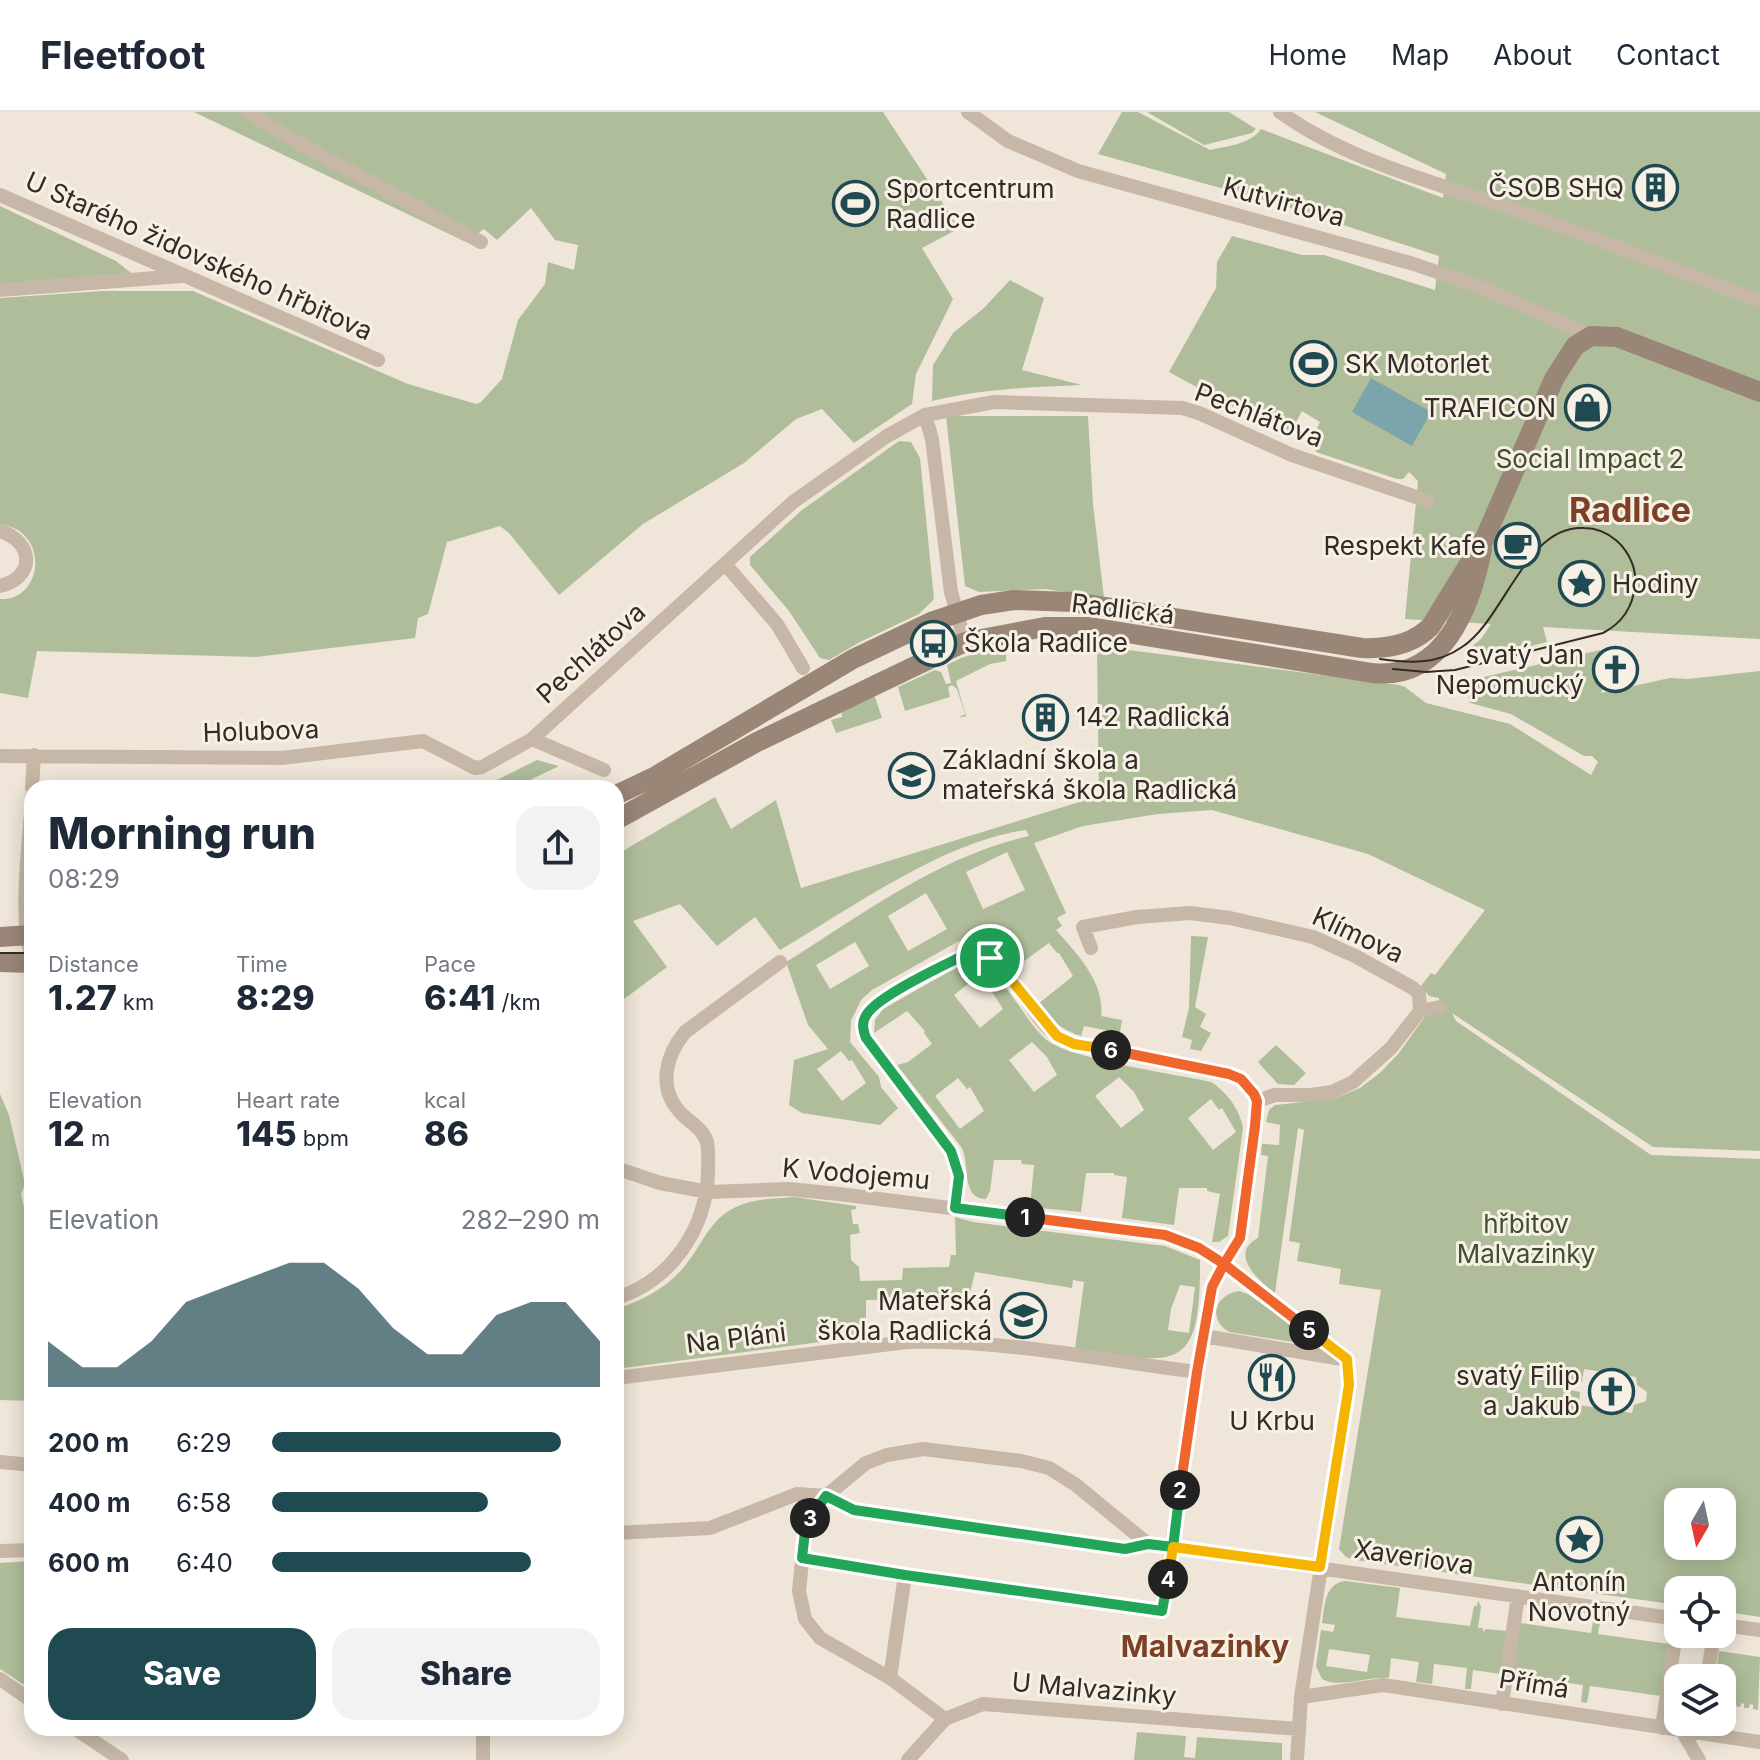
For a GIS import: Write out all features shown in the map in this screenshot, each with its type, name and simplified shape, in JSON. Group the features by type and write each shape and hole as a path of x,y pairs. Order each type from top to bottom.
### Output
{"main road":[{"path":"1591,336 1617,337 1760,392"},
{"name":"Radlická","path":"624,791 654,777 853,659 956,612 981,605 1051,599 1349,646 1384,647 1415,639 1428,629 1485,538 1561,364 1575,346 1591,336"},
{"name":"Radlická","path":"624,816 769,735 965,642 1045,627 1090,627 1372,673 1393,674 1410,670 1425,662 1449,638 1476,582 1485,538"},
{"path":"0,937 24,935"},
{"path":"0,962 24,960"}],"street":[{"path":"248,112 295,141 481,242"},
{"name":"Kutvirtova","path":"968,112 1008,141 1068,167 1414,264 1483,288 1591,336"},
{"path":"1280,112 1342,149 1760,301"},
{"name":"U Starého židovského hřbitova","path":"0,195 378,360"},
{"path":"0,290 186,276"},
{"name":"Pechlátova","path":"482,767 532,739 793,502 887,436 925,415 994,402 1182,408 1292,455 1428,501"},
{"path":"925,415 932,439 951,592 965,642"},
{"path":"0,531 15,537 24,546 26,554 20,575 12,583 0,586"},
{"path":"725,564 777,624 803,668"},
{"path":"532,739 604,770"},
{"name":"Holubova","path":"0,756 282,758 423,741 468,766 482,767"},
{"path":"32,780 34,755"},
{"name":"Klímova","path":"1091,948 1083,927 1137,917 1190,913 1245,921 1308,936 1355,956 1413,988 1419,994 1420,1011"},
{"path":"802,1558 1162,1611 1212,1287 1240,1238 1257,1101 1251,1087 1229,1074 1074,1044 1057,1036 999,965 983,953 971,952 876,1004 864,1018 863,1027 866,1038 951,1151 959,1176 955,1208"},
{"path":"624,1295 642,1287 674,1261 697,1226 708,1192 708,1145 703,1132 677,1109 669,1094 666,1076 675,1045 685,1032 780,962"},
{"path":"1257,1101 1275,1095 1332,1092 1353,1082 1391,1048 1420,1011 1440,1007"},
{"name":"K Vodojemu","path":"624,1171 660,1183 708,1192 788,1189 1165,1235 1199,1248 1224,1264 1347,1359"},
{"path":"1204,1336 1347,1359 1349,1385 1301,1697 1297,1760"},
{"name":"Na Pláni","path":"624,1377 936,1341 1197,1372"},
{"path":"945,1719 890,1678 820,1638 805,1619 799,1591 805,1532 813,1511 826,1496 866,1463 887,1455 923,1449 1021,1461 1049,1468 1076,1485 1148,1544"},
{"path":"0,1462 24,1464"},
{"path":"624,1533 710,1528 797,1494 826,1496"},
{"name":"Xaveriova","path":"826,1496 854,1510 1125,1549 1148,1544 1173,1547 1664,1617"},
{"path":"0,1551 24,1550"},
{"path":"890,1678 905,1575"},
{"path":"1502,1704 1518,1596"},
{"path":"1736,1627 1760,1630"},
{"path":"1662,1728 1674,1648"},
{"path":"0,1679 24,1696"},
{"name":"Přímá","path":"1301,1697 1383,1685 1662,1728"},
{"name":"U Malvazinky","path":"908,1760 945,1719 983,1704 1298,1729"},
{"path":"86,1736 122,1760"},
{"path":"483,1736 483,1760"},
{"path":"1685,1736 1699,1760"},
{"name":"Přímá","path":"1734,1736 1760,1742"}],"green space":[{"path":"194,112 883,112 957,225 954,231 922,248 953,299 916,374 912,404 854,443 822,409 796,419 744,463 643,524 559,595 500,526 447,542 428,614 418,618 415,638 256,657 37,651 28,698 0,693 0,599 21,593 29,585 35,565 30,543 23,534 0,524 0,298 103,291 193,291 408,384 476,404 502,379 518,320 545,284 548,262 574,270 578,245 555,240 531,208 497,240 484,229 466,242"},
{"name":"Social Impact 2","path":"1122,112 1138,112 1210,150 1245,141 1261,129 1443,198 1446,174 1315,112 1760,112 1760,639 1543,627 1547,642 1466,662 1477,654 1470,648 1491,624 1405,619 1418,481 1409,472 1403,479 1397,479 1316,452 1313,437 1320,422 1302,411 1288,437 1169,372 1216,288 1217,262 1232,236 1302,255 1324,255 1435,290 1439,256 1278,204 1098,154"},
{"path":"1147,112 1229,112 1256,129 1252,133 1204,145"},
{"path":"0,206 116,261 131,273 0,284"},
{"path":"1010,280 1044,298 1022,370 1082,385 987,391 932,401 933,365 953,333 984,308"},
{"path":"946,416 1088,416 1093,504 1104,598 1045,589 979,592 965,586"},
{"path":"899,441 911,442 920,458 934,599 919,614 829,660 820,658 789,611 750,565 750,557 802,510"},
{"path":"1001,646 1006,650 1006,661 990,664 956,681 966,716 958,718 965,714 957,689 952,685 948,687 950,697 905,711 898,687 935,670 941,672 946,684 951,683 947,665"},
{"name":"hřbitov Malvazinky","path":"1097,646 1399,685 1426,703 1510,724 1591,775 1598,762 1592,756 1584,756 1511,714 1470,703 1466,684 1475,679 1600,650 1607,679 1601,693 1670,678 1760,671 1760,1151 1653,1147 1452,1013 1456,1021 1651,1155 1760,1159 1760,1617 1736,1613 1736,1576 1664,1576 1664,1603 1355,1560 1346,1557 1339,1549 1381,1290 1339,1284 1341,1269 1297,1261 1300,1243 1289,1241 1304,1130 1298,1128 1275,1293 1249,1267 1246,1252 1249,1244 1258,1238 1268,1156 1261,1155 1262,1144 1279,1145 1280,1125 1266,1122 1269,1110 1275,1105 1333,1099 1360,1088 1381,1072 1426,1015 1440,1010 1439,998 1429,996 1421,986 1431,973 1435,975 1485,910 1368,854 1212,810 1158,814 1083,826 1034,843 1066,913 1057,918 1062,926 1056,930 1094,980 1099,992 1101,1016 1122,1020 1120,1033 1084,1026 1081,1036 1052,1020 1038,1004 1073,976 1049,943 1012,970 991,949 979,945 963,946 959,941 872,990 861,1000 851,1021 850,1042 879,1077 881,1087 898,1108 880,1125 802,1113 789,1105 794,1060 828,1049 808,1025 786,962 933,872 996,845 1029,836 1026,830 963,847 899,878 780,950 755,917 717,946 680,904 633,921 667,967 624,999 624,850 715,797 731,829 776,800 801,888 1099,796","holes":["1007,852 1025,890 983,909 966,872","926,893 947,929 908,951 888,916","855,942 869,966 830,989 816,965","841,1051 849,1061 852,1060 866,1083 842,1101 817,1069","1584,1369 1636,1377 1637,1385 1647,1392 1646,1401 1634,1405 1632,1413 1579,1405 1580,1392 1570,1390 1572,1381 1582,1382"]},
{"path":"874,694 882,718 836,733 831,720 842,717 841,709"},
{"path":"537,760 559,766 530,780 497,780"},
{"path":"1191,936 1208,937 1195,1007 1206,1014 1200,1027 1211,1033 1201,1051 1190,1049 1192,1040 1182,1037 1189,1008"},
{"path":"966,962 978,964 1000,981 1038,1032 1061,1048 1102,1060 1211,1082 1232,1102 1243,1128 1228,1236 1219,1242 1212,1242 1220,1194 1207,1191 1207,1188 1179,1188 1174,1225 1122,1218 1127,1177 1114,1173 1086,1173 1081,1212 1030,1207 1034,1165 1022,1164 1021,1160 994,1160 990,1191 986,1199 978,1198 970,1187 962,1148 897,1065 908,1062 932,1044 907,1011 874,1033 875,1020 883,1009","holes":["977,977 986,988 989,987 1003,1009 980,1028 954,995","1032,1042 1047,1057 1057,1075 1034,1092 1009,1060","1119,1077 1134,1092 1144,1110 1121,1128 1095,1096","958,1078 967,1089 970,1087 984,1111 960,1129 935,1096","1211,1099 1219,1110 1222,1108 1236,1132 1213,1150 1188,1118"]},
{"path":"1276,1045 1306,1073 1294,1085 1278,1084 1258,1062"},
{"path":"0,1094 9,1115 24,1180 21,1194 24,1207 24,1401 0,1400"},
{"path":"794,1197 856,1206 851,1210 853,1224 858,1224 860,1233 850,1235 851,1260 859,1267 860,1281 902,1280 903,1268 949,1267 951,1255 956,1255 955,1217 973,1222 1165,1246 1200,1260 1195,1326 1187,1344 1175,1354 1158,1358 1075,1349 1084,1282 1073,1280 1072,1288 975,1272 969,1298 866,1300 866,1336 624,1368 624,1306 646,1297 672,1279 713,1225 726,1213 749,1202","holes":["1180,1285 1195,1287 1189,1333 1168,1330 1171,1309"]},
{"path":"1239,1291 1302,1332 1304,1339 1299,1343 1229,1332 1218,1320 1217,1308 1224,1297"},
{"path":"24,1562 24,1685 0,1669 0,1563"},
{"path":"1345,1581 1400,1588 1396,1617 1470,1626 1478,1600 1481,1607 1478,1628 1483,1628 1483,1632 1486,1629 1507,1631 1501,1674 1473,1670 1471,1689 1465,1689 1467,1668 1434,1664 1432,1684 1416,1682 1419,1662 1391,1658 1389,1678 1345,1683 1322,1679 1316,1666 1321,1630 1333,1632 1335,1625 1322,1623 1324,1610 1329,1591","holes":["1329,1649 1370,1655 1367,1672 1326,1666"]},
{"path":"1594,1616 1601,1617 1598,1634 1664,1643 1664,1648 1668,1648 1661,1696 1590,1686 1587,1703 1581,1702 1583,1685 1512,1675 1520,1623 1591,1633"},
{"path":"1719,1651 1760,1657 1758,1710 1750,1704 1749,1708 1744,1708 1742,1703 1740,1707 1736,1706 1736,1664 1717,1664"},
{"path":"1137,1732 1186,1736 1184,1757 1195,1758 1197,1737 1282,1743 1282,1760 1134,1760"}],"water":[{"path":"1371,378 1431,412 1412,446 1352,412"}],"tram line":[{"path":"1380,659 1433,660 1462,647 1491,616 1531,557 1547,541 1564,531 1584,528 1602,532 1617,541 1631,561 1635,573 1632,600 1621,619 1603,633 1455,670 1426,672 1393,669"},
{"path":"0,953 24,953"}],"place":[{"name":"ČSOB SHQ","path":"1655,188"},
{"name":"Sportcentrum Radlice","path":"855,204"},
{"name":"SK Motorlet","path":"1314,364"},
{"name":"TRAFICON","path":"1587,408"},
{"name":"Respekt Kafe","path":"1517,546"},
{"name":"Hodiny","path":"1581,584"},
{"name":"Škola Radlice","path":"933,643"},
{"name":"svatý Jan Nepomucký","path":"1615,670"},
{"name":"142 Radlická","path":"1045,717"},
{"name":"Základní škola a mateřská škola Radlická","path":"911,775"},
{"name":"Mateřská škola Radlická","path":"1023,1316"},
{"name":"U Krbu","path":"1272,1378"},
{"name":"svatý Filip a Jakub","path":"1611,1391"},
{"name":"Antonín Novotný","path":"1579,1539"}],"district":[{"name":"Radlice","path":"1630,510"},
{"name":"Malvazinky","path":"1205,1647"}],"route":[{"path":"990,958 983,953 971,952 876,1004 864,1018 866,1038 951,1151 959,1176 955,1208 1165,1235 1183,1240 1224,1264 1212,1287 1173,1547 1148,1544 1125,1549 854,1510 826,1496 813,1511 805,1532 802,1558 1162,1611 1173,1547 1320,1567 1349,1385 1349,1368 1347,1359 1224,1264 1240,1238 1257,1101 1251,1087 1229,1074 1074,1044 1057,1036 990,958"}]}
